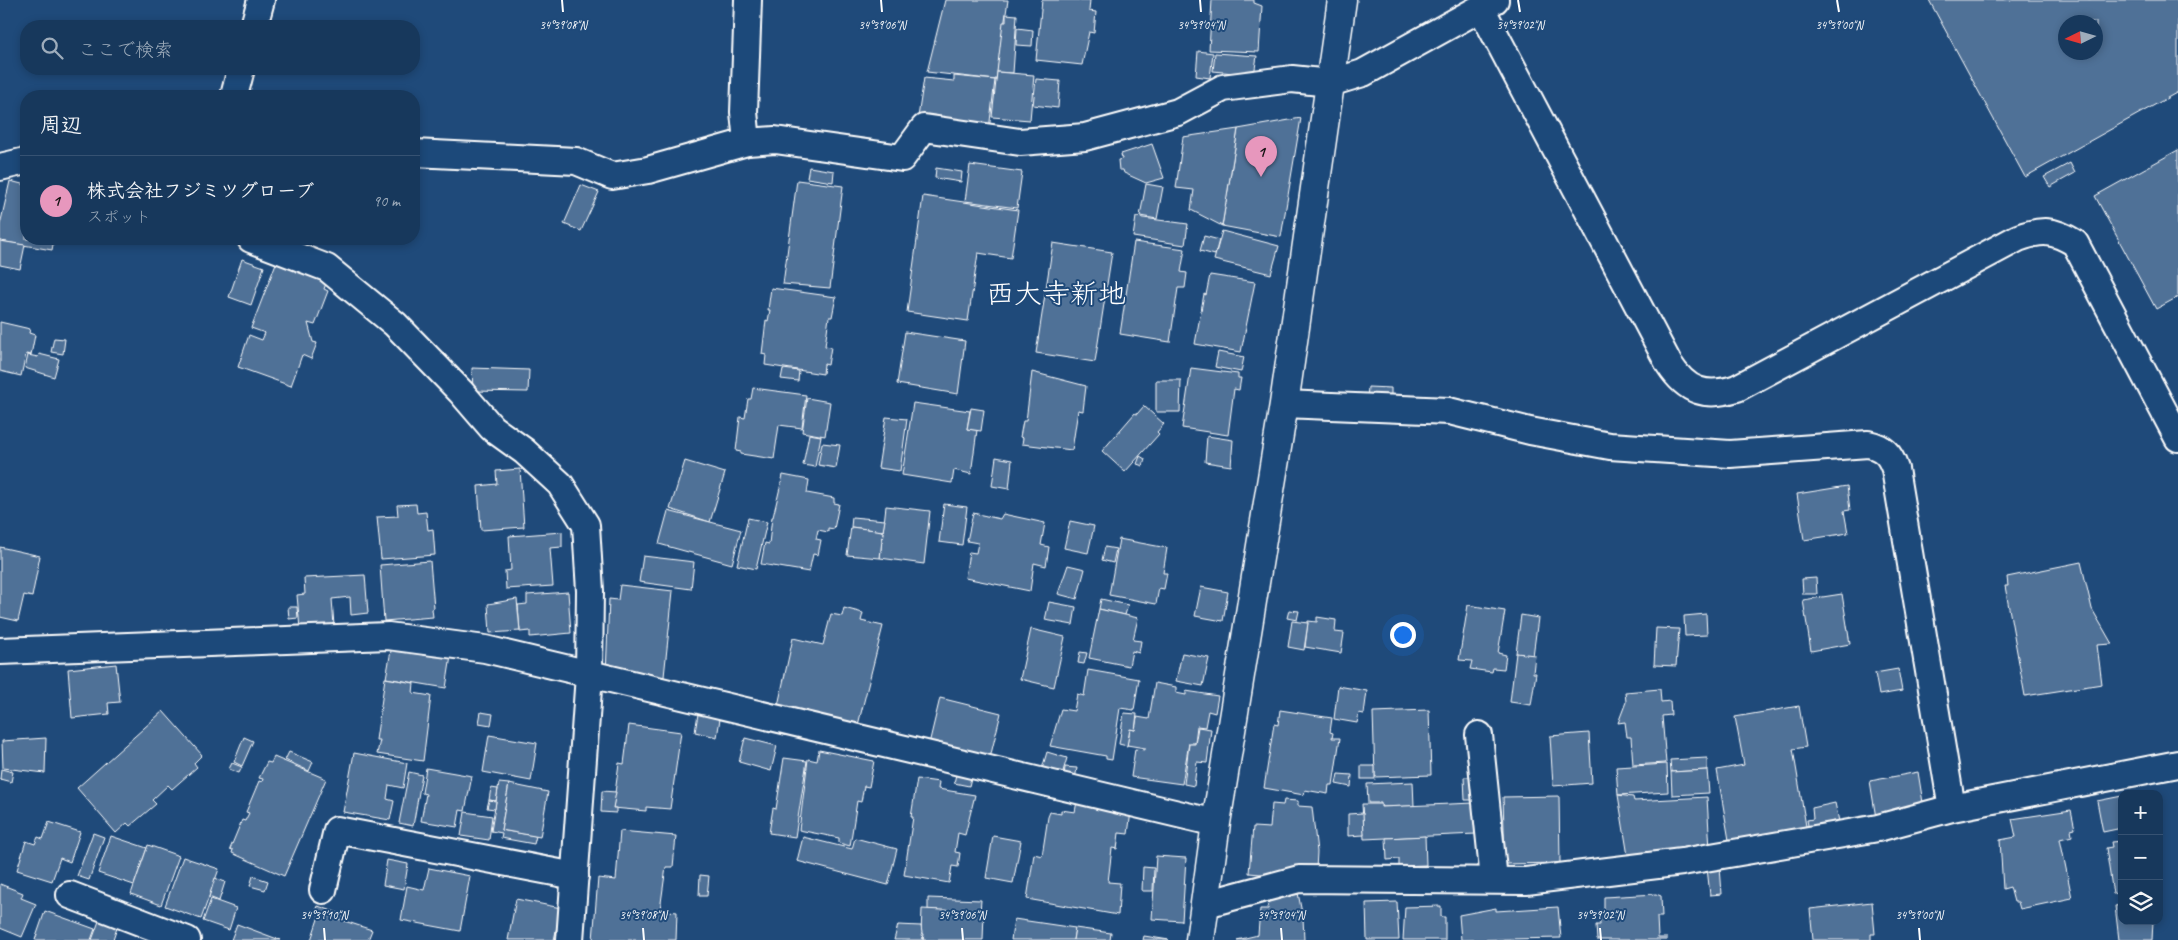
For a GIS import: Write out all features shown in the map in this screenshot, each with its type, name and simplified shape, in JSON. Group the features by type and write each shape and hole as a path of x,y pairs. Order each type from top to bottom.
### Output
{"street":[{"path":"256,20 261,0"},
{"path":"747,142 744,112 748,0"},
{"path":"1200,940 1216,823 1284,404 1342,0"},
{"path":"420,153 576,161 612,176 648,170 747,142 776,140 902,158 924,128 1020,142 1085,137 1178,112 1223,88 1292,79 1330,84 1363,73 1488,4 1670,364 1678,378 1691,387 1706,393 1722,393 1737,388 2018,238 2032,233 2046,232 2060,234 2075,243 2178,438"},
{"path":"236,90 239,75"},
{"path":"0,167 20,162"},
{"path":"267,245 327,268 395,324 461,392 492,428 524,451 560,484 586,525 590,591 589,675 570,940"},
{"path":"1284,404 1449,411 1530,431 1610,446 1730,454 1868,444 1878,446 1891,460 1895,469 1952,808"},
{"path":"0,651 388,636 485,650 1216,823"},
{"path":"1479,735 1494,880"},
{"path":"1206,904 1300,880 1526,880 1682,862 1878,828 1952,808 2178,764"},
{"path":"323,890 337,830 575,876"},
{"path":"70,894 188,940"}],"building":[{"path":"945,0 1008,0 996,80 927,72"},
{"path":"1042,0 1090,0 1089,11 1096,12 1094,33 1089,32 1082,65 1036,60"},
{"path":"1212,0 1254,0 1254,3 1262,6 1259,52 1209,50"},
{"path":"1929,0 2178,0 2178,92 2025,177"},
{"path":"1006,14 1017,15 1013,73 997,72 1003,22 1006,22"},
{"path":"1017,28 1033,30 1032,46 1016,45"},
{"path":"1198,51 1213,53 1210,78 1196,76"},
{"path":"1215,53 1257,56 1254,75 1213,71"},
{"path":"997,72 1034,75 1030,120 992,117"},
{"path":"954,76 995,80 989,130 918,117 924,78 954,81"},
{"path":"1036,79 1060,81 1058,108 1033,105"},
{"path":"1301,118 1281,237 1222,226 1238,129"},
{"path":"1238,129 1222,226 1191,210 1194,190 1176,188 1183,137"},
{"path":"1152,144 1164,178 1146,183 1124,173 1123,170 1119,170 1118,160 1122,159 1121,154"},
{"path":"2178,150 2178,297 2156,309 2095,196"},
{"path":"2070,163 2075,173 2050,187 2044,177"},
{"path":"970,165 1022,172 1017,208 965,201"},
{"path":"809,167 834,171 833,182 807,178"},
{"path":"936,168 962,172 961,182 935,178"},
{"path":"797,180 843,186 830,288 783,284"},
{"path":"10,181 20,184 20,244 0,241 0,225"},
{"path":"1146,184 1163,187 1157,219 1140,216"},
{"path":"581,185 599,192 581,231 564,224"},
{"path":"923,196 1018,210 1011,258 978,253 968,321 907,312"},
{"path":"1136,217 1188,224 1185,245 1133,237"},
{"path":"1222,231 1279,246 1271,274 1214,260"},
{"path":"1204,236 1219,240 1215,255 1200,251"},
{"path":"0,241 25,245 20,269 0,265"},
{"path":"1134,242 1185,249 1181,272 1187,273 1185,288 1178,288 1170,342 1120,334"},
{"path":"1053,243 1112,252 1095,362 1036,353"},
{"path":"23,245 53,245 52,250"},
{"path":"278,258 328,278 324,289 328,291 315,325 308,323 313,342 317,343 311,359 302,355 291,386 238,367 249,335 262,340 265,333 251,328"},
{"path":"242,259 264,267 251,305 229,297"},
{"path":"1210,275 1255,282 1241,352 1195,344 1204,294 1206,295"},
{"path":"771,288 836,297 832,317 829,317 825,346 831,347 828,365 824,364 823,374 765,365 766,355 762,354 766,320 768,321 770,310 768,310"},
{"path":"0,322 30,329 29,333 35,335 31,355 26,354 21,376 0,371"},
{"path":"905,332 965,341 958,394 897,384"},
{"path":"54,338 65,339 63,354 51,352"},
{"path":"1218,352 1244,357 1241,372 1215,367"},
{"path":"39,354 59,359 54,377 25,368 28,355 38,357"},
{"path":"472,368 529,370 528,392 473,391"},
{"path":"1191,368 1238,374 1238,378 1241,378 1239,390 1234,389 1228,435 1182,428"},
{"path":"783,369 799,371 798,381 781,379"},
{"path":"1032,372 1086,386 1083,411 1078,410 1072,450 1022,444 1023,438 1020,437 1023,421 1026,421"},
{"path":"1156,380 1181,380 1180,412 1156,412"},
{"path":"1368,387 1391,388 1391,399 1367,398"},
{"path":"753,388 806,395 802,428 779,425 774,459 741,454 741,452 736,451 740,417 745,418 748,399 751,399"},
{"path":"807,398 830,402 825,436 802,432"},
{"path":"913,403 970,411 967,429 977,430 971,474 954,470 952,483 902,475"},
{"path":"1144,406 1164,424 1157,432 1159,434 1125,472 1102,451 1135,413 1137,414"},
{"path":"971,408 984,410 981,431 967,429"},
{"path":"886,417 907,419 900,471 878,468"},
{"path":"809,434 821,436 815,467 803,465"},
{"path":"1207,436 1233,440 1231,466 1205,462"},
{"path":"822,443 840,445 836,468 818,465"},
{"path":"1140,456 1145,459 1143,466 1137,464"},
{"path":"996,457 1012,460 1009,489 992,486"},
{"path":"685,461 725,473 710,522 670,509"},
{"path":"520,469 524,527 481,530 478,486 497,484 496,471"},
{"path":"783,475 809,480 807,493 834,498 834,503 839,504 834,529 828,528 828,532 818,530 816,539 821,540 818,555 813,554 809,572 761,564 765,543 769,544 772,517"},
{"path":"1847,486 1850,510 1844,511 1848,533 1804,540 1797,494"},
{"path":"416,504 417,513 426,512 428,530 433,529 435,555 381,559 377,517 398,516 397,505"},
{"path":"944,504 967,507 962,545 939,542"},
{"path":"886,506 930,511 924,564 880,558"},
{"path":"668,511 741,530 732,564 659,544"},
{"path":"973,513 1000,519 1003,514 1045,523 1041,545 1049,547 1046,566 1034,563 1030,591 965,578 969,552 976,553 978,543 967,541"},
{"path":"852,517 885,520 883,531 851,527"},
{"path":"748,518 767,522 756,569 737,565"},
{"path":"1070,521 1094,526 1088,553 1064,548"},
{"path":"851,527 883,531 880,558 847,555"},
{"path":"562,532 562,547 550,548 553,586 506,589 505,571 511,570 509,536"},
{"path":"1119,539 1167,548 1163,573 1167,573 1164,589 1159,588 1156,604 1109,595"},
{"path":"0,547 40,556 32,597 24,595 18,621 0,617"},
{"path":"1105,547 1116,549 1113,563 1102,560"},
{"path":"643,556 694,562 691,589 639,582"},
{"path":"430,561 433,617 384,621 380,565"},
{"path":"2081,562 2092,609 2112,644 2097,645 2102,684 2025,696 2005,586 2008,586 2007,577"},
{"path":"1068,565 1085,569 1077,599 1058,594"},
{"path":"365,575 368,613 351,615 350,597 332,599 334,626 300,629 297,595 305,594 304,578"},
{"path":"1816,578 1817,594 1803,594 1802,579"},
{"path":"620,585 673,591 663,686 606,675 609,599 618,600"},
{"path":"1201,587 1228,592 1223,621 1195,616"},
{"path":"568,592 571,633 530,637 530,631 520,632 518,605 527,604 527,595"},
{"path":"1842,594 1850,644 1811,651 1803,600"},
{"path":"517,599 520,631 490,633 488,604"},
{"path":"1101,599 1128,605 1125,615 1099,609"},
{"path":"1049,602 1076,607 1073,625 1045,620"},
{"path":"1468,605 1505,611 1498,653 1506,655 1504,669 1493,668 1492,672 1470,669 1472,661 1459,660"},
{"path":"288,607 297,607 298,618 289,619"},
{"path":"844,608 863,613 861,621 883,626 857,729 777,710 793,638 823,645 831,614 842,616"},
{"path":"1099,609 1138,618 1133,640 1141,641 1139,653 1132,651 1129,666 1089,658"},
{"path":"1289,610 1299,611 1297,620 1287,618"},
{"path":"1706,614 1707,635 1685,636 1684,616"},
{"path":"1521,615 1538,618 1533,656 1516,653"},
{"path":"1317,617 1336,620 1335,632 1344,633 1341,653 1305,647 1308,621 1317,622"},
{"path":"1292,621 1308,623 1304,650 1288,647"},
{"path":"1656,628 1679,629 1676,666 1654,665"},
{"path":"1031,629 1065,637 1054,687 1020,679"},
{"path":"392,645 451,656 446,688 386,678"},
{"path":"1080,652 1087,653 1084,664 1078,663"},
{"path":"1182,653 1209,658 1203,686 1176,681"},
{"path":"1516,653 1535,655 1533,673 1536,673 1531,705 1510,702"},
{"path":"116,664 120,702 108,703 109,714 72,718 68,669"},
{"path":"1898,669 1902,691 1879,695 1875,673"},
{"path":"1088,670 1139,679 1134,710 1120,708 1112,760 1106,759 1106,756 1050,746 1061,709 1074,711 1077,694 1084,696"},
{"path":"385,678 414,683 413,693 431,696 423,761 377,754 380,740 376,740"},
{"path":"1155,683 1176,687 1176,693 1186,695 1186,691 1218,696 1215,713 1208,711 1205,727 1197,726 1195,743 1189,743 1182,784 1131,777 1135,749 1145,750 1145,748 1127,745 1130,729 1135,730 1137,717 1149,719"},
{"path":"1338,686 1367,691 1364,714 1359,713 1357,723 1334,719"},
{"path":"1660,689 1661,702 1670,701 1671,715 1662,716 1666,763 1633,765 1631,737 1627,737 1625,722 1618,723 1626,702 1625,692"},
{"path":"940,698 1001,713 990,758 929,744"},
{"path":"1799,706 1806,747 1793,749 1807,832 1730,846 1717,770 1744,765 1735,717"},
{"path":"1280,710 1332,718 1330,732 1333,733 1332,738 1340,738 1333,785 1329,785 1328,794 1305,790 1304,795 1264,788 1274,724 1278,725"},
{"path":"1429,710 1431,775 1375,777 1373,712"},
{"path":"163,711 202,755 194,763 197,767 172,789 168,785 152,800 156,804 130,826 127,823 116,833 77,788"},
{"path":"481,712 493,714 491,725 479,723"},
{"path":"1124,713 1137,714 1135,730 1130,729 1127,746 1119,744"},
{"path":"698,714 720,719 717,737 695,732"},
{"path":"629,725 681,732 670,809 646,807 646,811 613,808 619,763 624,764"},
{"path":"1198,727 1211,729 1207,763 1197,762 1194,786 1184,784 1189,744 1195,744"},
{"path":"1589,733 1592,783 1553,786 1550,736"},
{"path":"489,735 537,743 531,781 483,772"},
{"path":"244,737 253,741 242,766 234,762"},
{"path":"46,738 45,773 3,768 2,741"},
{"path":"745,738 777,746 771,771 739,762"},
{"path":"819,750 874,761 869,787 864,786 861,802 857,801 850,846 839,843 839,838 799,830 808,759 817,761"},
{"path":"289,752 313,762 309,771 285,760"},
{"path":"1047,752 1067,758 1062,775 1042,769"},
{"path":"354,753 407,763 403,788 389,785 387,799 394,801 390,820 343,812"},
{"path":"274,757 326,779 284,876 232,853 233,850 230,849 242,820 245,821 249,813 246,812 259,781 262,782 263,779 259,778 267,762 271,763"},
{"path":"784,758 807,761 795,837 769,833 773,808 776,809"},
{"path":"1707,758 1707,770 1671,772 1670,760"},
{"path":"232,763 242,767 239,773 229,769"},
{"path":"1667,764 1668,792 1618,795 1616,767"},
{"path":"1361,766 1375,766 1375,779 1361,779"},
{"path":"1065,767 1077,768 1075,779 1064,776"},
{"path":"426,768 472,776 465,811 460,810 457,827 421,821 426,794 422,793"},
{"path":"1,769 13,772 11,782 0,779"},
{"path":"957,770 972,774 969,786 954,783"},
{"path":"1707,770 1709,793 1672,795 1671,772"},
{"path":"409,772 422,775 413,826 399,823"},
{"path":"1918,772 1924,809 1876,818 1870,781"},
{"path":"1338,774 1352,775 1351,787 1336,784"},
{"path":"1464,777 1473,777 1475,800 1465,800"},
{"path":"917,779 939,782 938,789 975,795 965,835 958,833 955,852 960,853 958,867 952,866 949,883 904,875"},
{"path":"1413,782 1414,806 1381,807 1381,803 1368,803 1367,784"},
{"path":"499,783 509,784 501,830 536,836 534,844 501,838 502,833 491,831"},
{"path":"509,784 548,792 540,837 501,830"},
{"path":"491,788 498,789 496,801 489,800"},
{"path":"602,791 616,792 613,808 616,808 616,813 601,812"},
{"path":"1618,795 1633,797 1634,801 1707,797 1710,850 1629,862"},
{"path":"1078,796 1132,804 1128,834 1119,833 1117,849 1112,848 1108,882 1120,883 1118,915 1027,899 1034,854 1042,856 1050,812 1061,814 1061,810 1075,812"},
{"path":"1559,796 1560,863 1505,864 1503,797"},
{"path":"2118,797 2118,829 2103,832 2097,801"},
{"path":"489,800 496,801 495,809 487,808"},
{"path":"1284,800 1298,801 1298,806 1312,807 1317,852 1316,870 1272,875 1249,873 1253,827 1270,828 1272,804 1283,805"},
{"path":"1474,803 1476,834 1364,839 1362,804 1381,804 1381,807"},
{"path":"1835,803 1840,826 1809,831 1807,820 1813,819 1812,808"},
{"path":"2071,810 2075,829 2071,830 2072,836 2060,839 2072,898 2020,909 2018,902 2014,902 2010,887 2003,889 2000,840 2016,837 2012,819"},
{"path":"465,812 492,816 489,840 461,836"},
{"path":"1363,813 1364,835 1348,836 1348,814"},
{"path":"49,822 80,832 70,862 60,858 52,881 17,870 26,841 35,844 38,837 43,839"},
{"path":"620,831 676,836 673,867 666,867 660,910 677,912 676,940 593,940 598,878 616,880"},
{"path":"93,833 104,837 89,880 77,876"},
{"path":"111,836 147,848 134,885 98,873"},
{"path":"993,836 1021,841 1013,883 986,878"},
{"path":"1425,836 1426,865 1399,866 1399,859 1387,860 1386,838"},
{"path":"803,837 852,849 855,838 897,849 888,885 797,861"},
{"path":"2118,841 2118,893 2113,894 2106,848 2112,847 2111,842"},
{"path":"148,845 179,856 161,905 131,894"},
{"path":"1156,856 1186,858 1182,921 1152,919"},
{"path":"183,857 219,869 201,919 165,906"},
{"path":"387,860 408,864 404,889 383,885"},
{"path":"1143,867 1154,868 1153,891 1142,891"},
{"path":"1720,867 1722,894 1710,895 1707,868"},
{"path":"429,868 470,876 460,931 401,920 407,886 424,890"},
{"path":"700,875 709,876 707,896 699,896"},
{"path":"253,876 268,881 265,890 250,886"},
{"path":"215,878 225,882 219,901 209,897"},
{"path":"0,884 23,893 21,898 36,904 22,937 0,928"},
{"path":"1298,893 1303,918 1304,940 1237,940 1258,935 1260,909 1268,909 1269,897"},
{"path":"1656,894 1661,896 1662,917 1657,917 1658,938 1667,938 1667,940 1597,940 1596,925 1600,925 1599,911 1604,910 1604,897"},
{"path":"928,898 981,900 980,912 928,910"},
{"path":"211,899 236,908 229,930 203,921"},
{"path":"516,899 561,908 554,940 508,940"},
{"path":"1397,902 1399,940 1367,940 1366,903"},
{"path":"1872,902 1875,934 1871,934 1871,940 1813,940 1810,909"},
{"path":"318,906 344,915 342,920 316,911"},
{"path":"1441,906 1441,917 1445,917 1445,940 1403,940 1405,907"},
{"path":"2115,906 2118,906 2118,925 2153,925 2152,940 2119,940"},
{"path":"1558,907 1561,938 1461,940 1459,915 1496,908 1496,911"},
{"path":"922,909 984,912 983,940 923,940 924,934 921,934"},
{"path":"45,911 95,929 91,940 35,940"},
{"path":"320,913 372,930 368,940 311,940"},
{"path":"1014,919 1075,928 1073,940 1011,940"},
{"path":"99,921 117,928 113,940 92,940"},
{"path":"237,924 280,940 231,940"},
{"path":"898,925 921,926 923,940 894,940"},
{"path":"1075,928 1111,933 1110,940 1073,940"},
{"path":"1144,936 1169,940 1143,940"}],"place":[{"name":"株式会社フジミツグローブ","path":"1261,177"}],"district":[{"name":"西大寺新地","path":"1056,293"}]}
